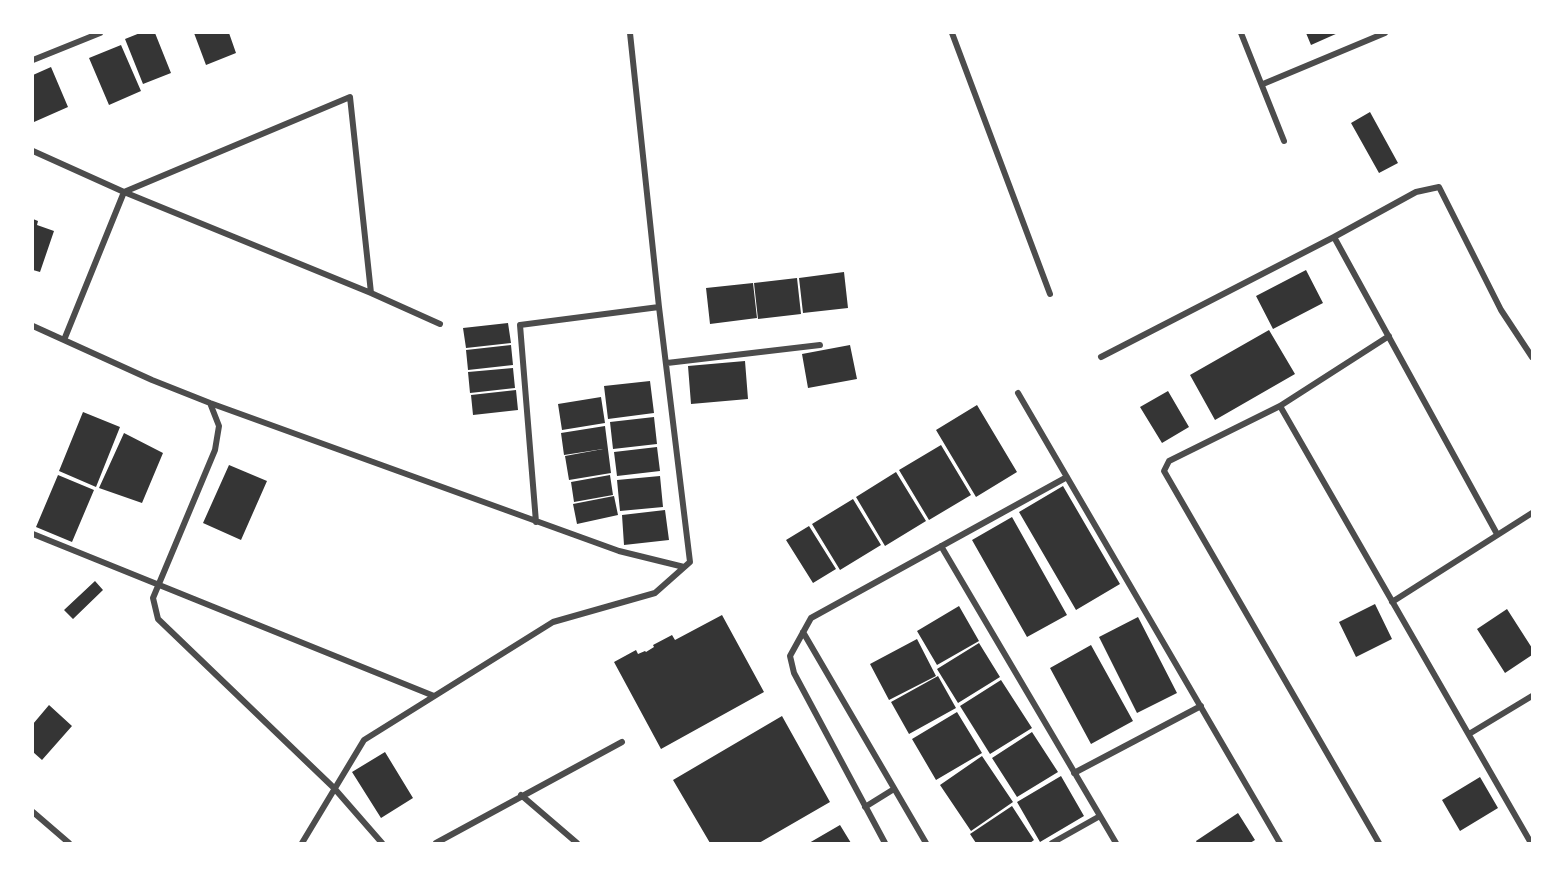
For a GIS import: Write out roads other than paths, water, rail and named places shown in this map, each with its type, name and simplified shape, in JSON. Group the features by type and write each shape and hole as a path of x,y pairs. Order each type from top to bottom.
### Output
{"street":[{"path":"33,60 100,33"},
{"path":"302,843 364,740 553,622 655,594 690,562 659,307 630,33"},
{"path":"952,33 1050,294"},
{"path":"1241,33 1284,141"},
{"path":"1263,84 1384,33"},
{"path":"64,340 124,192 350,97 372,293"},
{"path":"33,152 124,192 372,293 440,324"},
{"path":"1101,357 1334,237 1416,192 1439,187 1501,310 1532,357"},
{"path":"1334,237 1497,534"},
{"path":"536,522 520,325 659,307"},
{"path":"33,326 152,380 210,403 619,552 684,567"},
{"path":"1379,843 1164,471 1169,461 1280,406 1389,336"},
{"path":"667,363 820,345"},
{"path":"1018,393 1280,843"},
{"path":"210,403 219,426 215,450 153,598 158,619 334,788 382,843"},
{"path":"1280,406 1531,843"},
{"path":"885,843 794,673 790,656 811,618 1067,477"},
{"path":"1392,602 1532,513"},
{"path":"33,534 434,696"},
{"path":"941,546 1116,843"},
{"path":"803,632 926,843"},
{"path":"1469,734 1532,696"},
{"path":"1074,773 1201,706"},
{"path":"436,843 622,742"},
{"path":"866,807 894,789"},
{"path":"521,795 577,843"},
{"path":"33,812 69,843"},
{"path":"1052,843 1100,816"}]}
